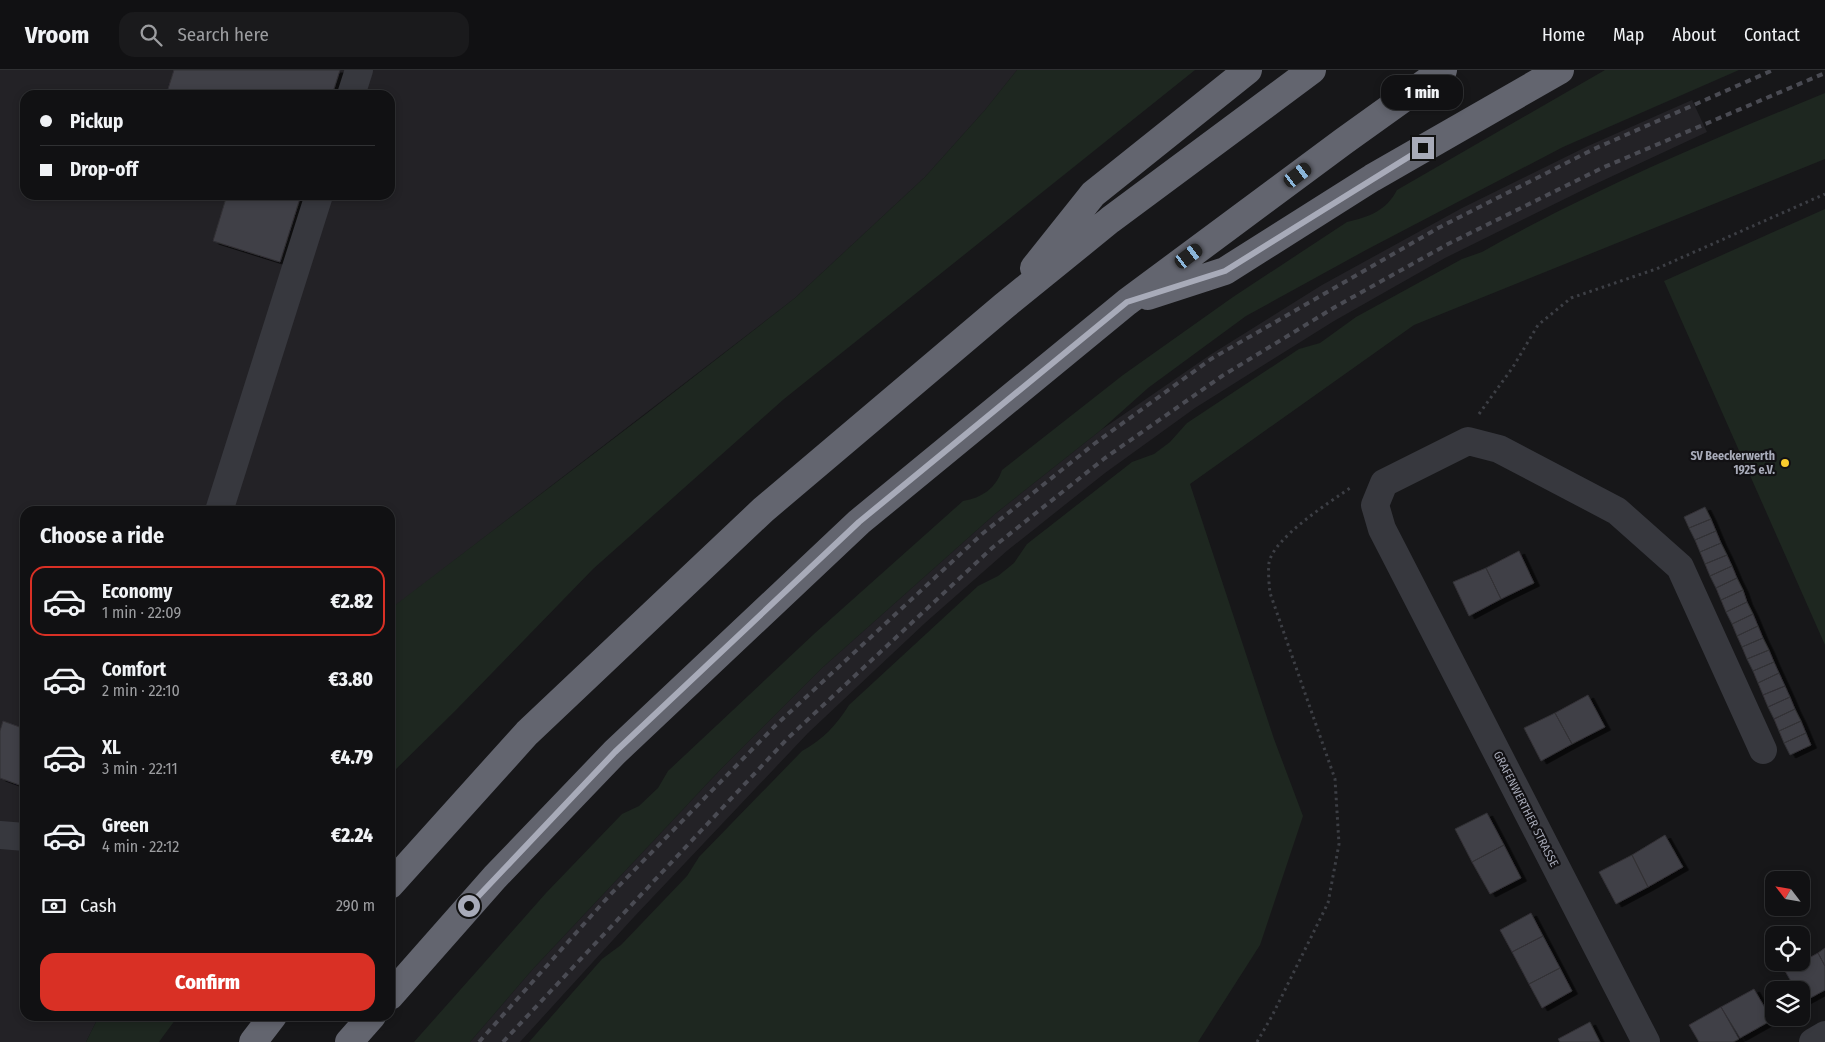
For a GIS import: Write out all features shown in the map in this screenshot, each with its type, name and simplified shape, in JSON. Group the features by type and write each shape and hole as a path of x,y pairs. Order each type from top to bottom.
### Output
{"highway":[{"path":"1004,306 1093,194 1248,70"},
{"path":"395,880 527,733 742,530 1004,306 1110,220 1312,70"},
{"path":"395,990 495,877 615,752 837,542 1127,302 1344,141 1444,70"},
{"path":"1127,302 1225,271 1372,178 1560,70"},
{"path":"253,1042 269,1021"},
{"path":"349,1042 368,1021"}],"street":[{"path":"353,90 359,70"},
{"path":"221,506 317,200"},
{"name":"GRAFENWERTHER STRASSE","path":"1646,1042 1382,529 1375,505 1384,483 1468,441 1499,449 1616,511 1680,567 1763,750"},
{"path":"0,835 20,837"},
{"path":"1813,1042 1825,1035"}],"path":[{"path":"1473,417 1482,412 1538,325 1570,298 1656,269 1825,194"},
{"path":"1257,1042 1272,1016 1328,903 1339,844 1335,779 1270,594 1269,561 1283,540 1310,515 1358,483"}],"shaded area":[{"path":"0,70 1017,70 985,110 925,177 795,298 395,606 395,506 20,506 20,1021 96,1021 86,1042 0,1042"},
{"path":"1017,70 1195,70 784,399 593,569 395,770 395,605 795,298 925,177 985,110"},
{"path":"1605,70 1739,70 1563,147 1366,250 1246,316 1148,388 1101,430 995,514 822,668 719,771 532,970 470,1042 414,1042 546,893 622,814 639,806 658,788 668,771 814,634 963,501 982,495 996,482 1002,470 1123,375 1233,297 1347,222 1376,212 1388,203 1397,190"},
{"path":"1825,93 1825,159 1414,325 1190,484 1274,739 1303,816 1260,945 1198,1042 529,1042 602,959 621,945 687,876 699,857 802,751 828,731 849,705 978,586 998,576 1014,563 1027,544 1132,462 1154,454 1170,442 1187,423 1299,349 1320,343 1356,317 1462,259 1482,252 1524,229 1651,167"},
{"path":"1692,100 1707,132 1589,187 1445,258 1334,321 1195,408 1105,473 1008,550 925,623 808,733 633,918 520,1042 470,1042 532,970 719,771 822,668 995,514 1101,430 1210,355 1322,285 1462,208 1588,146"},
{"name":"SV Beeckerwerth 1925 e.V.","path":"1825,209 1825,645 1664,281"},
{"path":"96,1021 174,1021 159,1042 86,1042"}],"building":[{"path":"174,70 340,70 334,90 168,89"},
{"path":"225,200 299,200 280,262 213,241"},
{"path":"1705,507 1711,519 1689,528 1684,517"},
{"path":"1711,519 1716,531 1695,540 1689,528"},
{"path":"1716,531 1721,543 1700,552 1695,540"},
{"path":"1721,543 1727,555 1705,564 1700,552"},
{"path":"1519,551 1534,583 1501,599 1486,568"},
{"path":"1727,555 1732,566 1710,576 1705,564"},
{"path":"1732,566 1737,578 1716,588 1710,576"},
{"path":"1486,568 1501,599 1469,616 1453,582"},
{"path":"1737,578 1743,590 1721,600 1716,588"},
{"path":"1743,590 1747,602 1726,612 1721,600"},
{"path":"1747,602 1753,614 1732,624 1726,612"},
{"path":"1753,614 1758,626 1737,636 1732,624"},
{"path":"1758,626 1763,638 1742,647 1737,636"},
{"path":"1763,638 1769,650 1747,659 1742,647"},
{"path":"1769,650 1774,662 1753,671 1747,659"},
{"path":"1774,662 1779,673 1758,683 1753,671"},
{"path":"1779,673 1785,686 1763,695 1758,683"},
{"path":"1785,686 1790,697 1768,707 1763,695"},
{"path":"1588,695 1605,727 1572,744 1555,713"},
{"path":"1790,697 1795,709 1774,719 1768,707"},
{"path":"1795,709 1801,721 1779,731 1774,719"},
{"path":"1555,713 1572,744 1541,761 1524,728"},
{"path":"3,721 20,727 20,785 0,778 0,731"},
{"path":"1801,721 1806,733 1784,743 1779,731"},
{"path":"1806,733 1811,745 1790,755 1784,743"},
{"path":"1487,813 1504,845 1472,862 1455,829"},
{"path":"1665,835 1683,867 1648,887 1632,855"},
{"path":"1504,845 1521,878 1490,894 1472,862"},
{"path":"1632,855 1648,887 1616,904 1599,872"},
{"path":"1531,913 1543,936 1512,952 1500,930"},
{"path":"1543,936 1560,968 1529,984 1512,952"},
{"path":"1825,948 1825,966 1818,953"},
{"path":"1818,953 1825,966 1825,990 1810,998 1810,981 1791,981 1785,971 1810,971 1810,957"},
{"path":"1560,968 1572,991 1542,1008 1529,984"},
{"path":"1754,989 1765,1008 1765,1024 1740,1038 1721,1007"},
{"path":"1721,1007 1739,1039 1733,1042 1699,1042 1689,1025"},
{"path":"1590,1022 1600,1042 1560,1042 1558,1039"}],"railway":[{"path":"479,1042 608,897 776,725 982,534 1094,444 1211,359 1440,227 1594,149 1773,70"},
{"path":"503,1042 787,739 992,548 1105,458 1222,376 1335,307 1448,244 1602,168 1825,73"}],"place":[{"name":"SV Beeckerwerth 1925 e.V.","path":"1785,463"}],"route":[{"path":"469,906 615,752 859,522 1127,302 1225,271 1423,148"}]}
